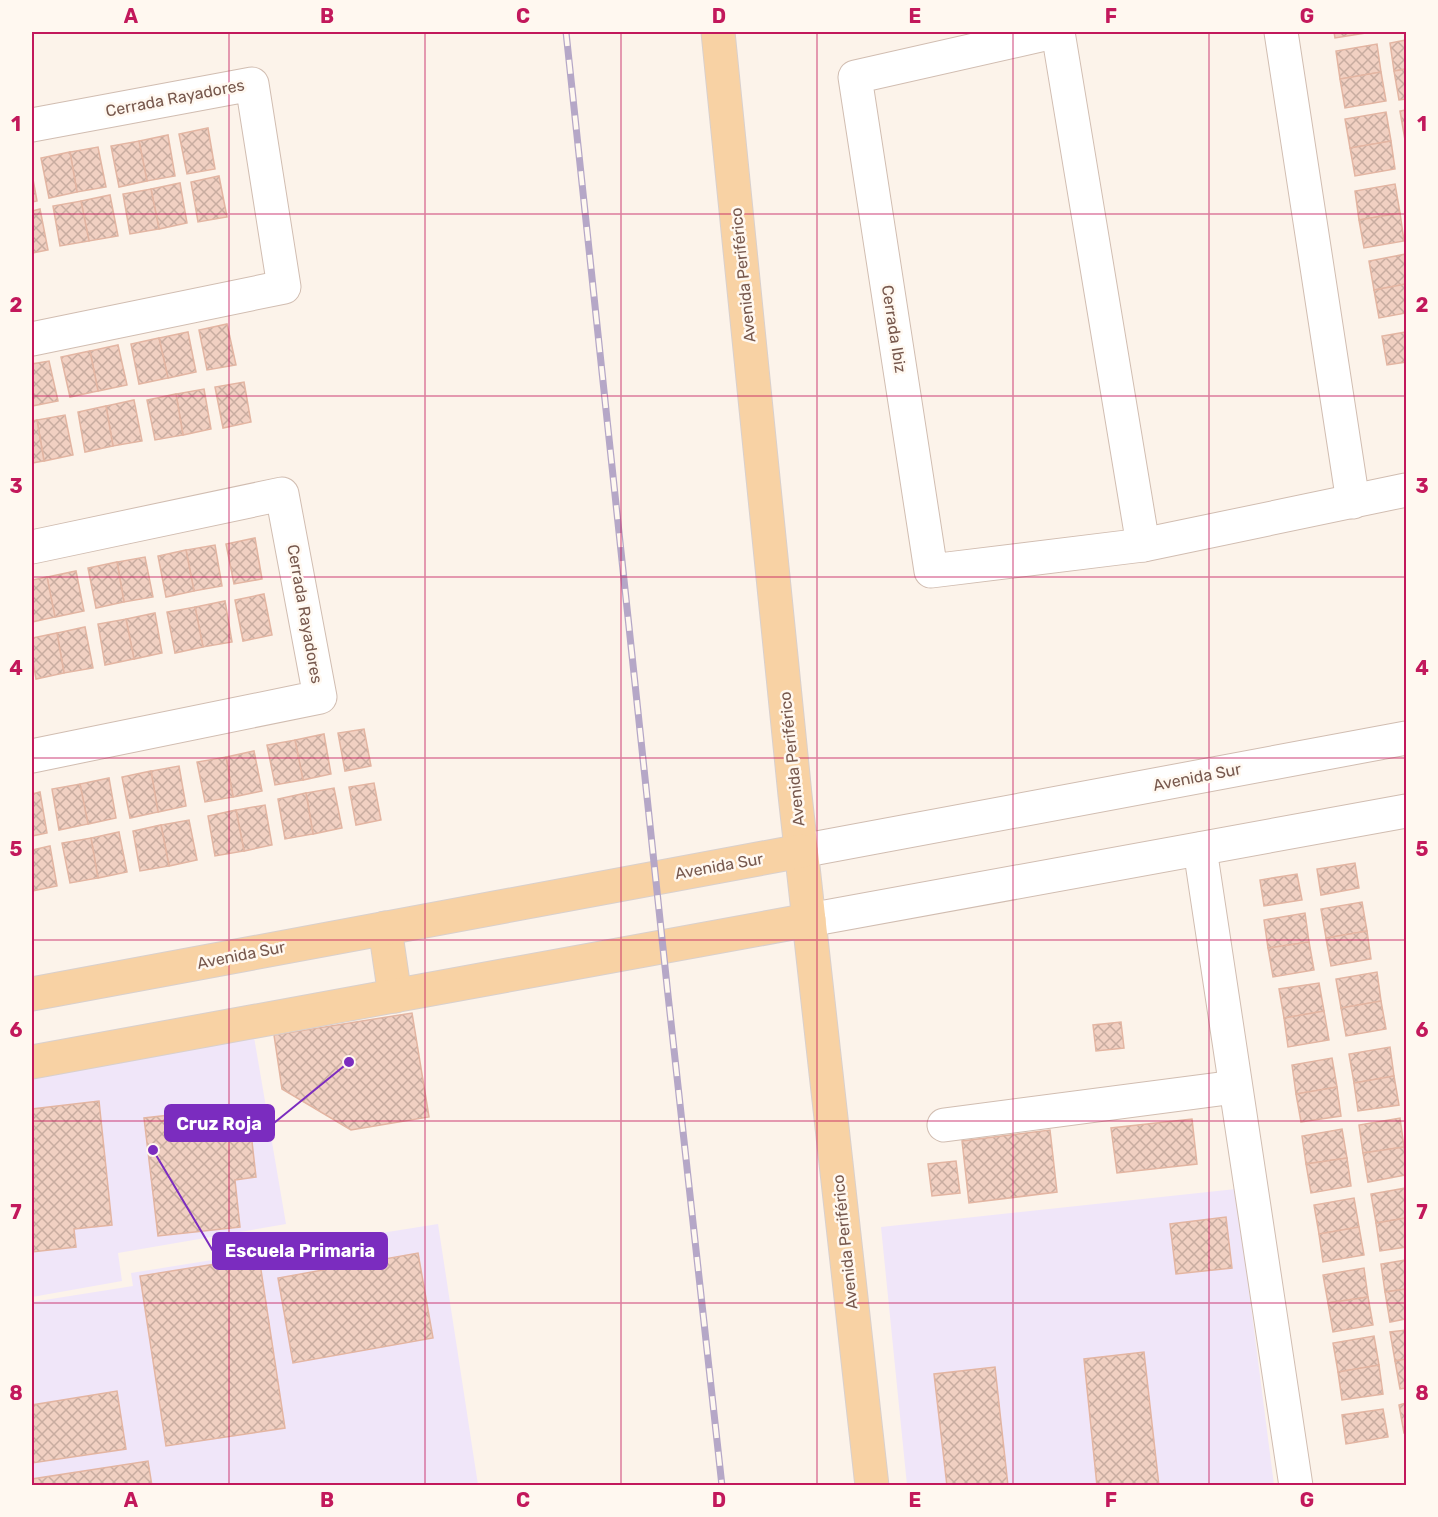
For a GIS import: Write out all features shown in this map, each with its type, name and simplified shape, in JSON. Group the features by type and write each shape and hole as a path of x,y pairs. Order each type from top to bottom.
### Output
{"main road":[{"name":"Avenida Periférico","path":"718,32 801,851 872,1485"},
{"name":"Avenida Sur","path":"32,994 801,851"},
{"path":"32,1062 809,920"},
{"path":"385,928 396,996"}],"street":[{"name":"Cerrada Ibiz","path":"1143,545 1056,32 855,77 931,572 1143,545 1407,490"},
{"path":"1281,32 1353,502"},
{"name":"Cerrada Rayadores","path":"32,125 252,84 284,287 32,339"},
{"name":"Cerrada Rayadores","path":"32,547 282,494 320,697 32,756"},
{"name":"Avenida Sur","path":"801,851 1407,738"},
{"path":"809,920 1200,849 1405,821"},
{"path":"1200,849 1296,1485"},
{"path":"944,1125 1235,1087"}],"shaded area":[{"path":"254,1037 286,1224 118,1253 122,1281 32,1297 32,1075"},
{"path":"1236,1189 1274,1485 907,1485 881,1227"},
{"path":"438,1224 478,1485 32,1486 32,1302 133,1286 131,1273"}],"building":[{"path":"1334,32 1372,32 1335,38"},
{"path":"1406,40 1406,69 1394,71 1390,43"},
{"path":"1377,44 1381,72 1340,79 1336,51"},
{"path":"1406,69 1406,99 1399,100 1394,71"},
{"path":"1381,72 1386,101 1345,108 1340,79"},
{"path":"1406,110 1406,139 1405,140 1400,111"},
{"path":"1386,112 1391,141 1350,148 1345,119"},
{"path":"208,128 215,169 187,174 179,134"},
{"path":"168,135 175,176 147,181 139,141"},
{"path":"139,141 147,181 119,187 111,146"},
{"path":"1391,141 1395,169 1355,176 1350,148"},
{"path":"98,147 106,187 77,192 70,152"},
{"path":"70,152 77,192 49,198 41,158"},
{"path":"32,174 37,201 32,202"},
{"path":"219,176 227,217 198,222 191,182"},
{"path":"180,183 187,223 159,229 151,189"},
{"path":"1395,184 1400,213 1359,220 1355,191"},
{"path":"151,189 159,229 130,234 123,194"},
{"path":"110,195 118,236 89,241 81,201"},
{"path":"81,201 89,241 60,246 53,206"},
{"path":"40,209 48,250 32,253 32,211"},
{"path":"1400,213 1404,241 1364,248 1359,220"},
{"path":"1406,254 1406,284 1374,290 1369,261"},
{"path":"1406,284 1406,313 1379,318 1374,290"},
{"path":"227,324 236,365 207,370 199,330"},
{"path":"188,332 196,372 168,378 159,338"},
{"path":"1406,332 1406,362 1387,365 1382,336"},
{"path":"159,338 168,378 139,384 131,344"},
{"path":"118,345 127,385 98,391 90,351"},
{"path":"90,351 98,391 70,397 61,357"},
{"path":"49,361 58,401 32,406 32,364"},
{"path":"244,382 251,422 223,428 215,387"},
{"path":"204,389 211,429 183,435 176,394"},
{"path":"176,394 183,435 155,440 147,400"},
{"path":"134,400 142,441 113,446 106,406"},
{"path":"106,406 113,446 85,452 78,412"},
{"path":"65,415 73,455 44,461 37,420"},
{"path":"37,420 44,461 32,463 32,421"},
{"path":"255,538 262,579 234,584 226,544"},
{"path":"215,545 222,586 194,591 186,550"},
{"path":"186,550 194,591 166,597 158,556"},
{"path":"145,557 153,597 124,602 117,562"},
{"path":"117,562 124,602 96,608 88,568"},
{"path":"76,571 84,611 55,617 47,577"},
{"path":"47,577 55,617 32,622 32,580"},
{"path":"264,594 272,635 243,641 235,600"},
{"path":"225,601 232,642 203,647 195,607"},
{"path":"195,607 203,647 175,653 167,612"},
{"path":"155,613 162,653 134,659 126,619"},
{"path":"126,619 134,659 105,665 98,624"},
{"path":"85,627 93,668 64,673 57,633"},
{"path":"57,633 64,673 36,679 32,638"},
{"path":"364,729 371,766 345,771 338,733"},
{"path":"324,734 331,774 303,780 295,740"},
{"path":"295,740 303,780 275,785 267,745"},
{"path":"254,751 262,791 233,797 226,757"},
{"path":"226,757 233,797 205,802 197,762"},
{"path":"179,766 186,806 158,812 151,771"},
{"path":"151,771 158,812 130,818 122,777"},
{"path":"109,778 116,818 88,824 80,784"},
{"path":"374,783 381,820 356,825 349,787"},
{"path":"80,784 88,824 59,830 52,789"},
{"path":"334,788 342,828 313,834 306,793"},
{"path":"40,792 47,833 32,836 32,794"},
{"path":"306,793 313,834 285,839 278,799"},
{"path":"265,805 272,845 244,851 236,810"},
{"path":"236,810 244,851 215,856 208,816"},
{"path":"189,820 197,860 169,866 161,825"},
{"path":"161,825 169,866 140,871 133,831"},
{"path":"119,832 127,872 98,878 91,838"},
{"path":"91,838 98,878 70,883 62,843"},
{"path":"50,846 57,886 32,891 32,850"},
{"path":"1355,863 1359,888 1321,895 1317,869"},
{"path":"1297,874 1302,900 1264,906 1260,880"},
{"path":"1362,902 1367,931 1326,938 1321,909"},
{"path":"1305,913 1309,942 1268,948 1264,920"},
{"path":"1367,931 1371,959 1331,966 1326,938"},
{"path":"1309,942 1314,970 1273,977 1268,948"},
{"path":"1377,972 1381,1001 1341,1008 1336,979"},
{"path":"1319,983 1324,1011 1284,1018 1279,989"},
{"path":"1381,1001 1386,1029 1346,1036 1341,1008"},
{"path":"1324,1011 1329,1040 1288,1047 1284,1018"},
{"path":"412,1013 429,1117 351,1130 282,1089 274,1035"},
{"path":"1121,1022 1124,1048 1096,1051 1093,1025"},
{"path":"1390,1047 1394,1076 1354,1083 1349,1054"},
{"path":"1332,1058 1337,1087 1296,1094 1292,1065"},
{"path":"1394,1076 1399,1105 1358,1111 1354,1083"},
{"path":"1337,1087 1341,1116 1301,1122 1296,1094"},
{"path":"99,1101 112,1225 74,1229 76,1247 32,1252 32,1109"},
{"path":"248,1106 256,1177 235,1180 240,1227 158,1236 144,1118"},
{"path":"1400,1118 1404,1147 1363,1153 1359,1125"},
{"path":"1192,1119 1197,1164 1117,1173 1111,1128"},
{"path":"1342,1129 1347,1158 1306,1164 1302,1136"},
{"path":"1050,1130 1057,1192 969,1203 962,1141"},
{"path":"1404,1147 1406,1175 1368,1182 1363,1153"},
{"path":"1347,1158 1351,1186 1311,1193 1306,1164"},
{"path":"956,1161 960,1193 932,1196 928,1164"},
{"path":"1406,1188 1406,1218 1376,1223 1371,1194"},
{"path":"1354,1198 1359,1227 1319,1234 1314,1205"},
{"path":"1226,1217 1232,1268 1176,1274 1170,1224"},
{"path":"1406,1218 1406,1247 1380,1251 1376,1223"},
{"path":"1359,1227 1364,1255 1323,1262 1319,1234"},
{"path":"418,1253 433,1338 293,1363 278,1278"},
{"path":"259,1257 285,1428 166,1446 140,1276"},
{"path":"1406,1260 1406,1289 1385,1292 1381,1264"},
{"path":"1364,1268 1368,1297 1328,1303 1323,1275"},
{"path":"1406,1289 1406,1319 1390,1322 1385,1292"},
{"path":"1368,1297 1373,1325 1333,1332 1328,1303"},
{"path":"1406,1330 1406,1359 1395,1361 1390,1332"},
{"path":"1374,1336 1379,1365 1338,1372 1333,1343"},
{"path":"1144,1352 1159,1486 1097,1486 1084,1359"},
{"path":"1406,1359 1406,1388 1400,1389 1395,1361"},
{"path":"1379,1365 1383,1394 1342,1400 1338,1372"},
{"path":"995,1367 1008,1486 947,1486 934,1374"},
{"path":"117,1391 126,1449 32,1463 32,1405"},
{"path":"1406,1403 1406,1433 1404,1433 1399,1405"},
{"path":"1383,1409 1388,1437 1346,1444 1342,1415"},
{"path":"148,1461 152,1486 32,1486 32,1479"}],"railway":[{"path":"566,32 722,1486"}],"place":[{"name":"Cruz Roja","path":"349,1062"},
{"name":"Escuela Primaria","path":"153,1150"}]}
